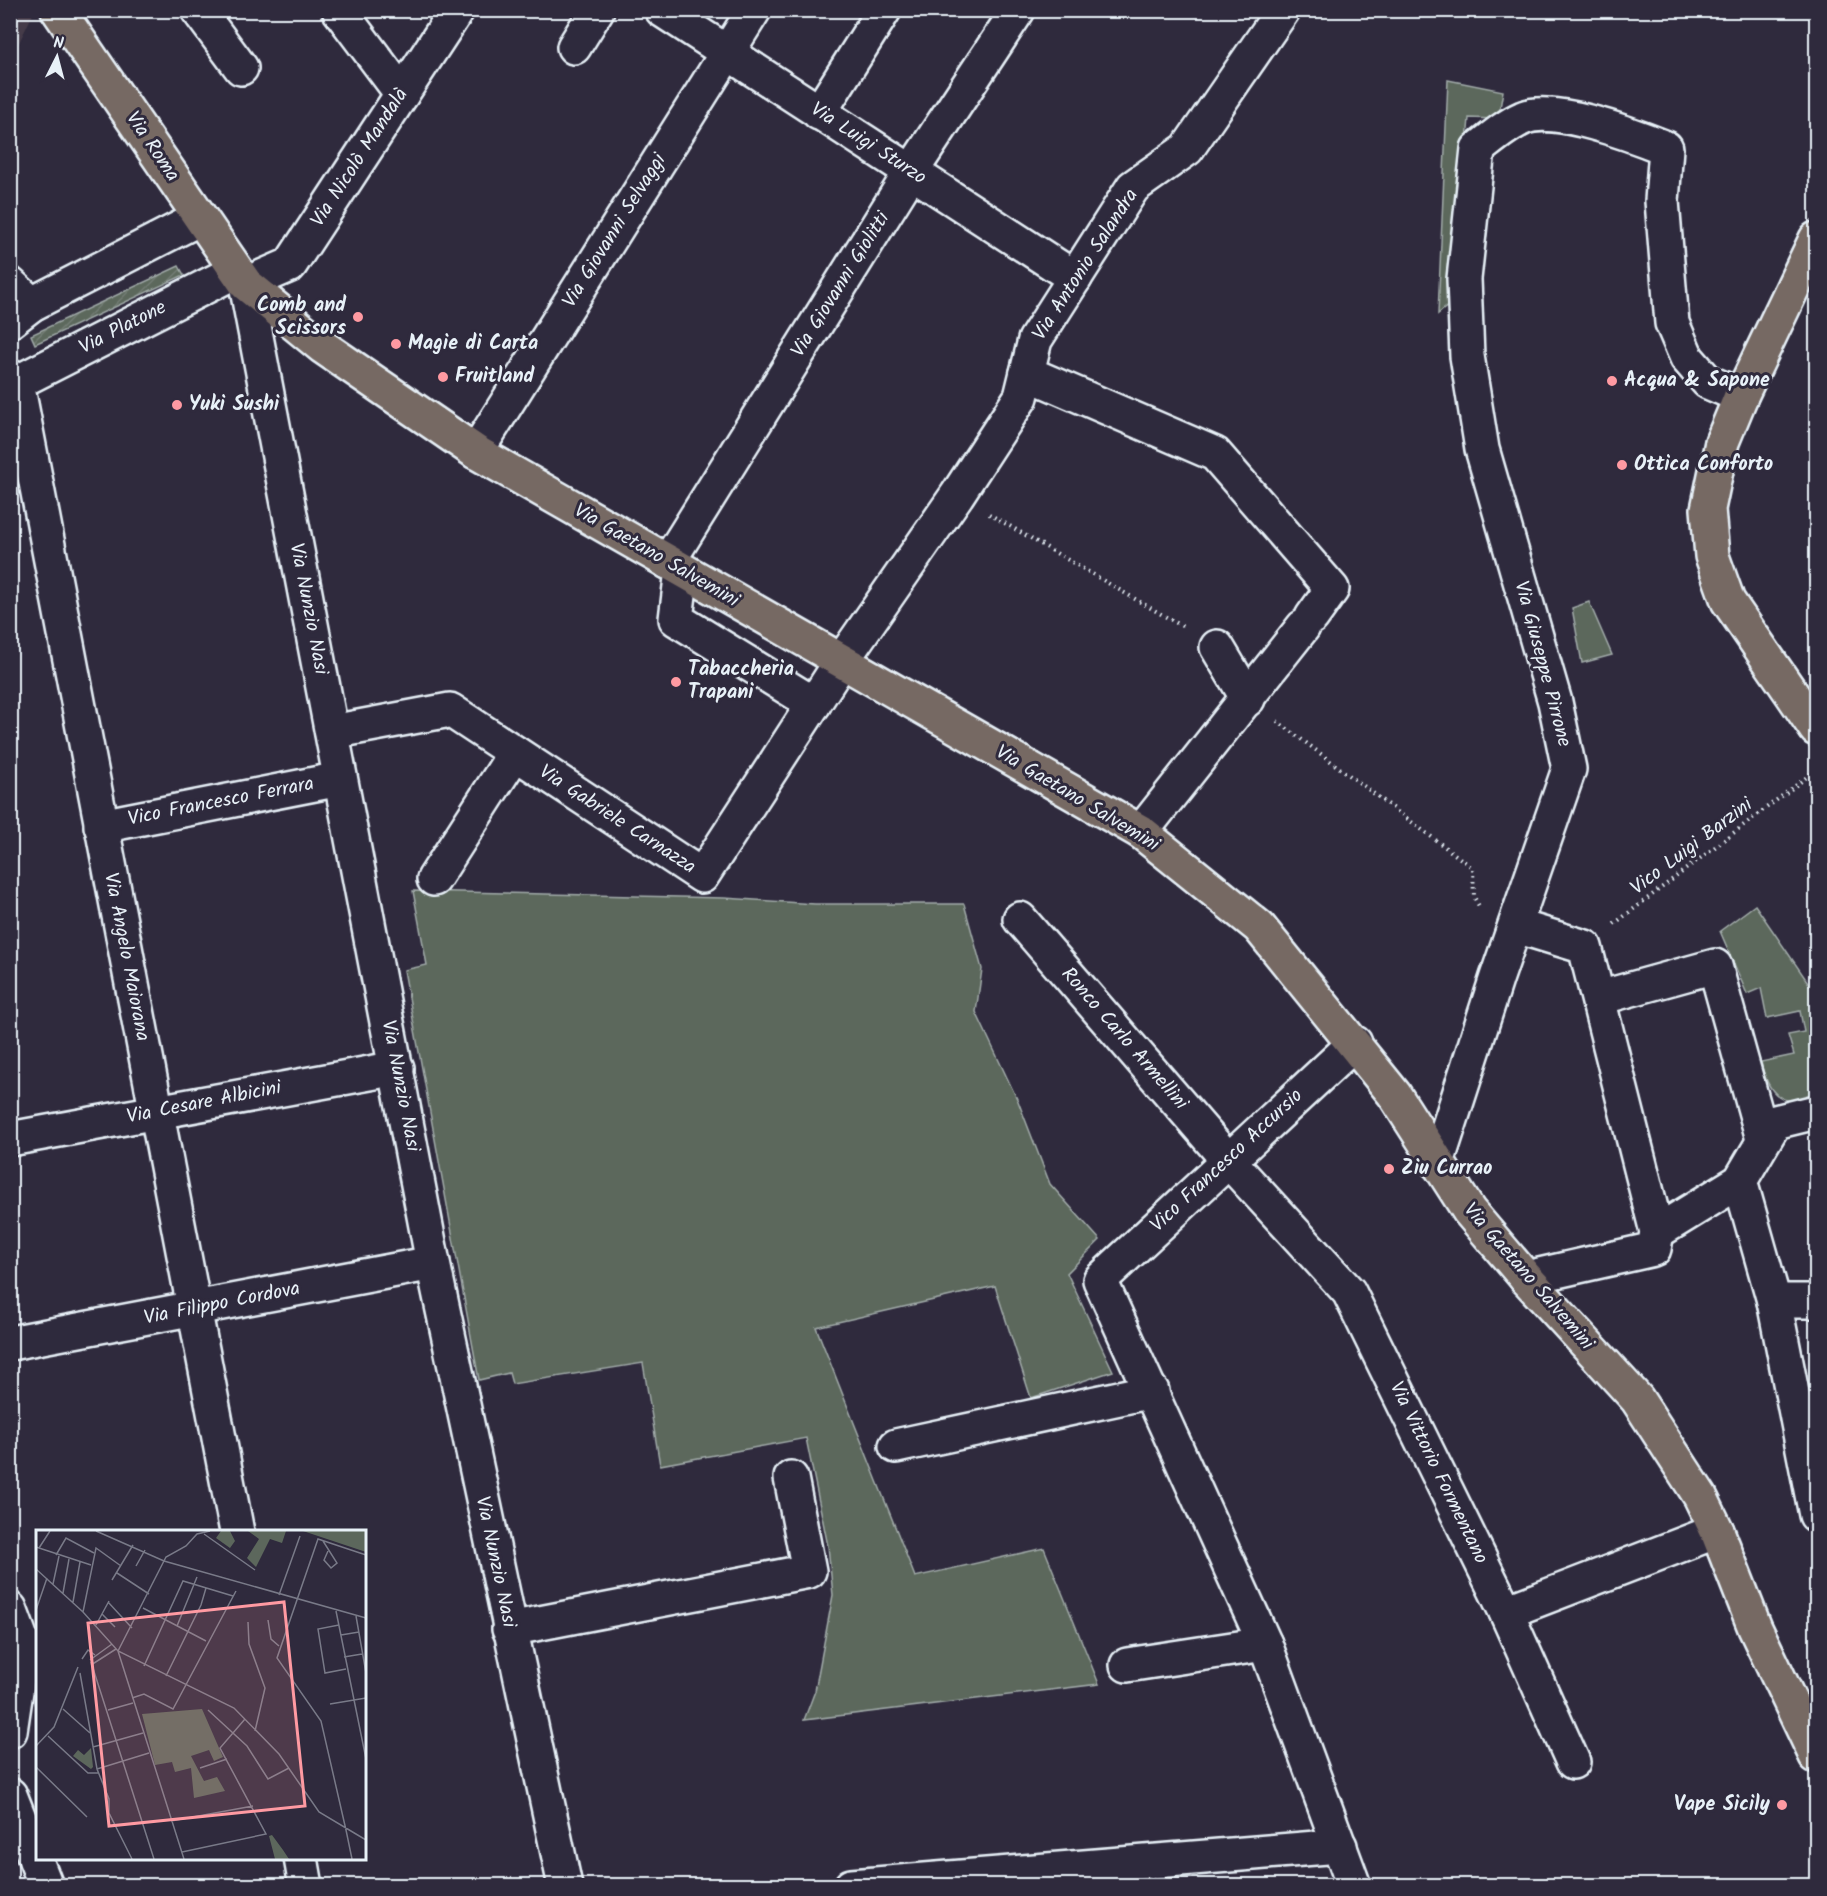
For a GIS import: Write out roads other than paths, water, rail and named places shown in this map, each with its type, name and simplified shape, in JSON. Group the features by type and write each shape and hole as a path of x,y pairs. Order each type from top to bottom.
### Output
{"main road":[{"name":"Via Roma","path":"71,16 241,278"},
{"path":"1816,239 1741,396 1722,442 1708,509 1712,556 1728,601 1816,729"},
{"name":"Via Gaetano Salvemini","path":"241,278 323,347 476,452 1141,832 1259,927 1355,1042 1394,1095 1469,1211 1526,1278 1637,1399 1700,1496 1717,1531 1755,1628 1816,1756"}],"street":[{"path":"198,10 241,68"},
{"path":"339,10 402,94"},
{"name":"Via Nicolò Mandalà","path":"241,278 290,265 457,10"},
{"path":"574,47 597,10"},
{"name":"Via Luigi Sturzo","path":"662,10 1074,278"},
{"name":"Via Giovanni Selvaggi","path":"476,452 754,10"},
{"path":"819,113 884,10"},
{"name":"Via Giovanni Giolitti","path":"675,566 911,172 1018,10"},
{"name":"Via Antonio Salandra","path":"841,662 957,495 1021,397 1035,340 1133,187 1187,149 1282,10"},
{"name":"Via Giuseppe Pirrone","path":"1437,1163 1569,769 1555,702 1482,449 1467,356 1464,279 1478,149 1526,117 1562,116 1636,136 1666,148 1662,201 1672,323 1687,358 1708,382 1741,396"},
{"path":"18,303 200,218"},
{"name":"Via Platone","path":"13,382 241,278"},
{"name":"Via Nunzio Nasi","path":"241,278 332,732 433,1263 565,1886"},
{"path":"1027,374 1215,454 1332,589 1248,699 1141,832"},
{"name":"Via Angelo Maiorana","path":"13,382 237,1530"},
{"path":"675,566 676,619 814,704"},
{"path":"1217,647 1248,699"},
{"name":"Via Gabriele Carnazza","path":"332,732 450,710 702,876 841,662"},
{"path":"434,879 515,753"},
{"name":"Vico Francesco Ferrara","path":"101,826 340,779"},
{"name":"Ronco Carlo Armellini","path":"1020,918 1228,1160"},
{"path":"1511,940 1585,946 1657,1232 1654,1249 1526,1278"},
{"path":"1599,998 1715,966 1763,1139"},
{"name":"Vico Francesco Accursio","path":"1152,1391 1100,1280 1355,1042"},
{"name":"Via Cesare Albicini","path":"10,1139 397,1068"},
{"path":"1657,1232 1740,1181 1775,1122 1816,1112"},
{"name":"Via Vittorio Formentano","path":"1228,1160 1349,1292 1506,1612 1573,1761"},
{"path":"1740,1181 1774,1301 1816,1515"},
{"name":"Via Filippo Cordova","path":"10,1343 433,1263"},
{"path":"1774,1301 1816,1301"},
{"path":"896,1446 1152,1391 1265,1644 1354,1886"},
{"path":"509,1629 809,1571 791,1478"},
{"path":"1506,1612 1717,1531"},
{"path":"10,1609 23,1644 10,1731"},
{"path":"1127,1665 1265,1644"},
{"path":"10,1795 46,1886"},
{"path":"851,1886 1340,1846"},
{"path":"300,1860 306,1886"}],"place":[{"name":"Comb and Scissors","path":"358,317"},
{"name":"Magie di Carta","path":"396,344"},
{"name":"Fruitland","path":"443,377"},
{"name":"Acqua & Sapone","path":"1612,381"},
{"name":"Yuki Sushi","path":"177,405"},
{"name":"Ottica Conforto","path":"1622,465"},
{"name":"Tabaccheria Trapani","path":"676,682"},
{"name":"Ziu Currao","path":"1389,1169"},
{"name":"Vape Sicily","path":"1782,1805"}]}
